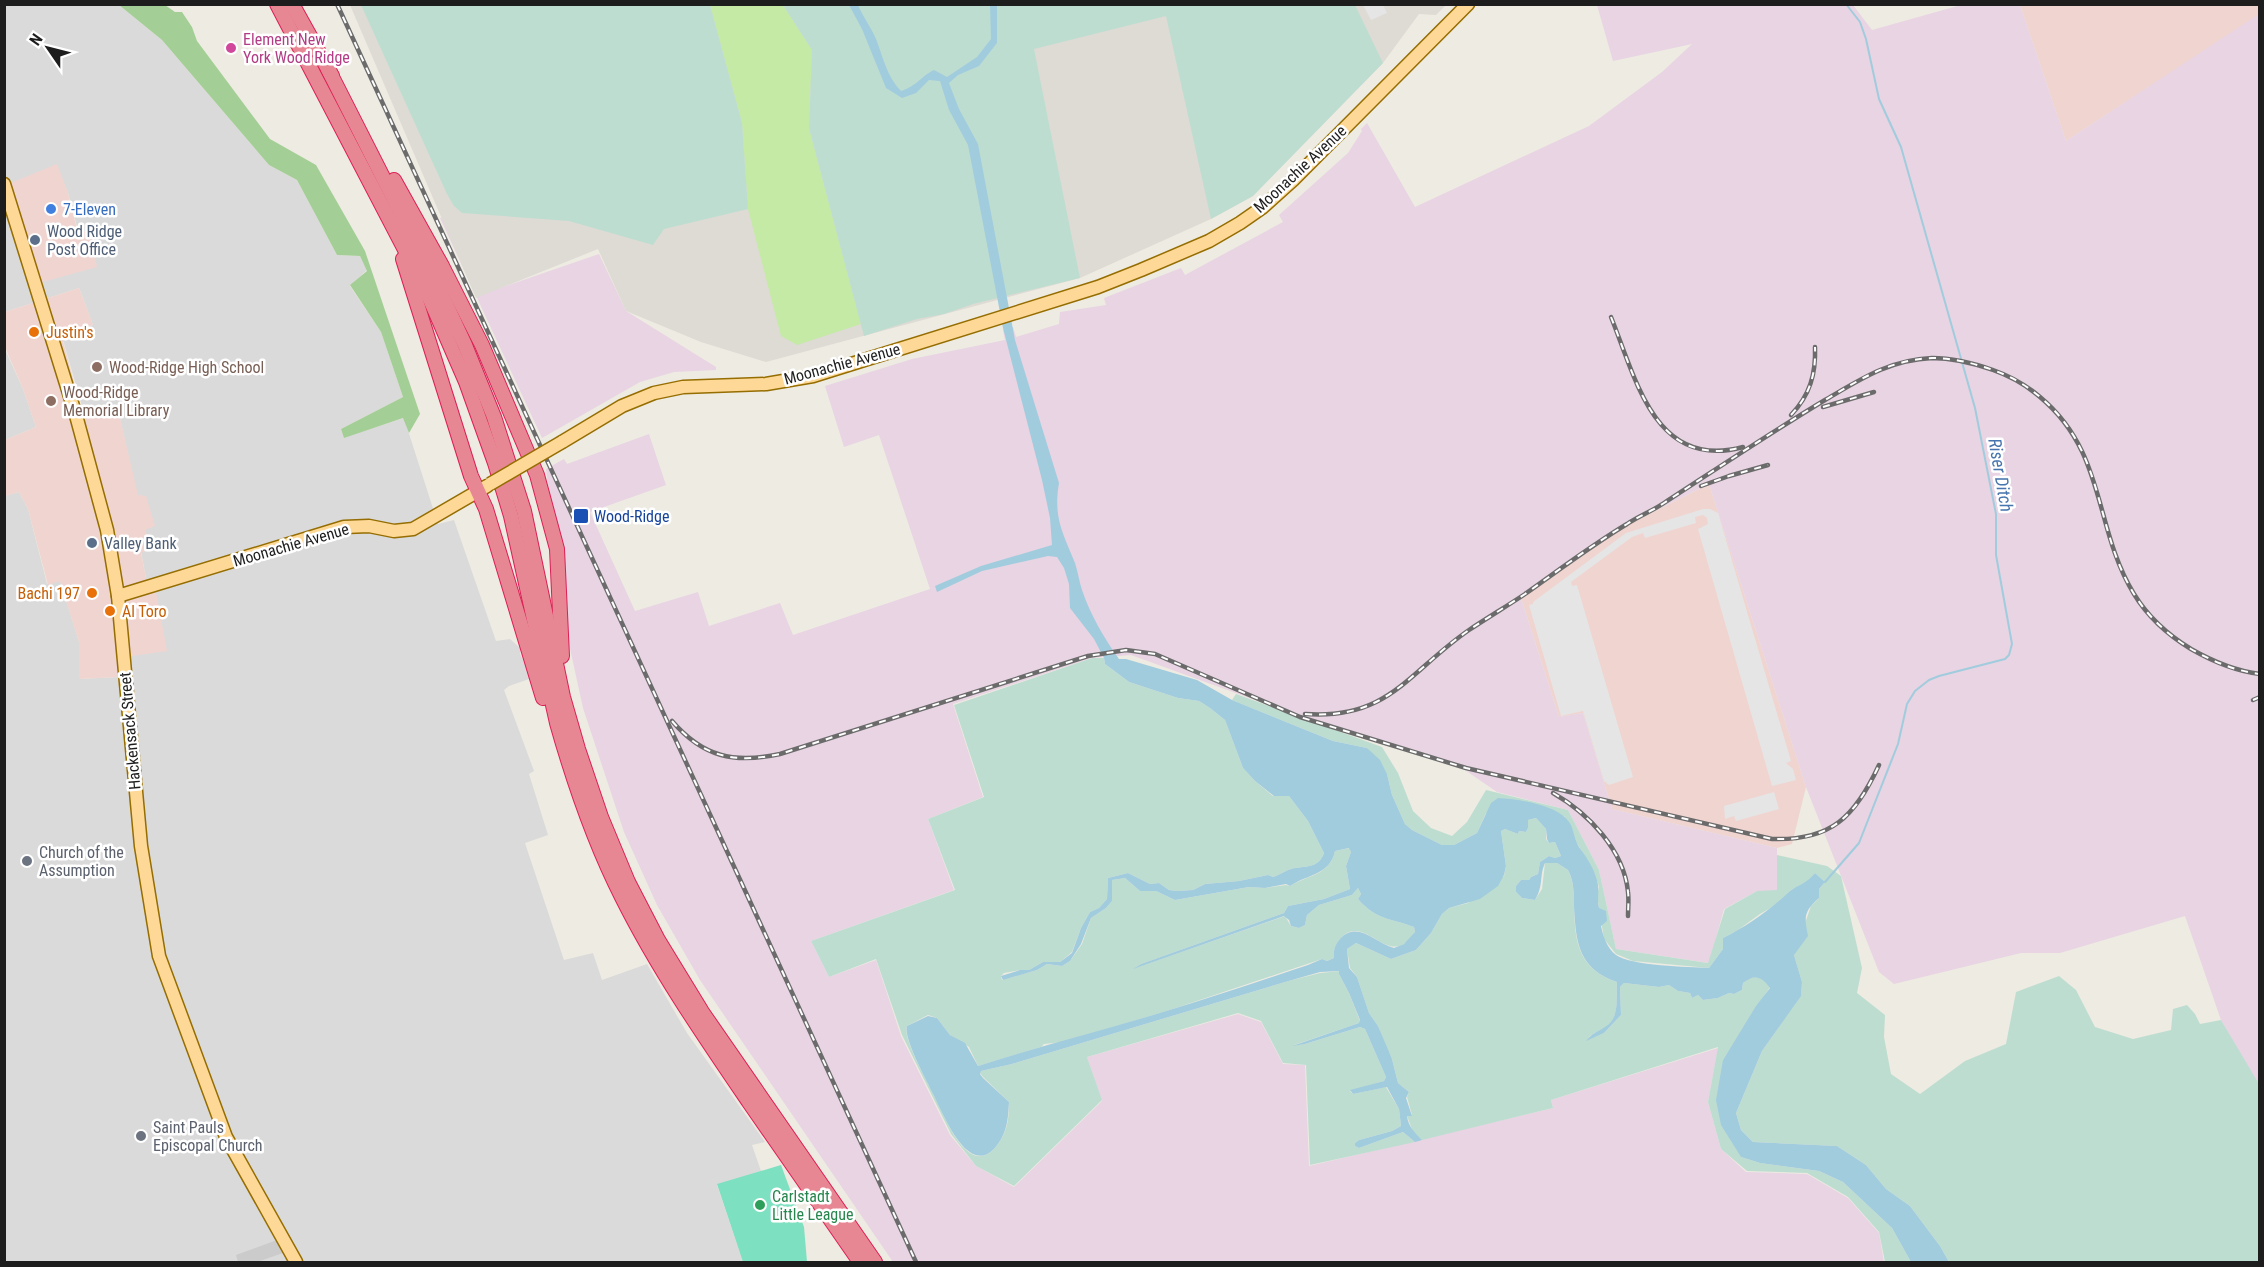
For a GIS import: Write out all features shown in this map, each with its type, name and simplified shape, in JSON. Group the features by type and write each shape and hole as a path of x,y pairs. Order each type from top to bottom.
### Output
{"highway":[{"path":"277,4 426,290 449,342 495,463 524,566 557,723 579,793"},
{"path":"292,4 432,274 465,345 494,417 524,511 563,697 578,749 617,857 643,912 702,1012 875,1263"},
{"path":"327,69 393,177 442,266 482,345 531,460 557,549 563,697"},
{"path":"402,246 404,262 471,476 484,488 486,509 553,729 621,896 675,991 860,1263"}],"main road":[{"name":"Moonachie Avenue","path":"118,596 344,527 369,526 394,531 413,529 622,406 654,393 683,387 766,384 805,378 1098,287 1205,243 1263,207 1293,180 1468,4"},
{"name":"Hackensack Street","path":"4,184 94,476 107,530 118,596 141,846 159,956 226,1137 296,1263"}],"shaded area":[{"path":"2259,4 2260,14 2066,141 2020,5"},
{"path":"5,5 119,5 162,40 269,165 297,180 337,255 360,256 367,270 350,286 381,332 403,397 341,429 344,437 404,418 438,524 454,520 496,641 510,639 520,648 520,654 532,678 504,690 534,771 529,774 548,835 525,843 564,960 593,953 602,980 647,964 687,1033 765,1142 752,1145 761,1171 717,1185 743,1262 5,1262 4,496 19,492 28,509 47,584 60,580 79,642 80,679 118,677 118,658 156,592 149,594 141,552 145,530 118,410 86,420 61,333 93,325 79,288 5,312","holes":["56,164 68,193 79,234 89,232 34,273"]},
{"path":"350,5 1446,5 1436,15 1419,14 1383,63 1253,196 1211,219 1080,278 766,362 701,342 626,311 598,249 476,298"},
{"path":"1363,5 1383,5 1387,13 1371,20"},
{"path":"1597,5 1853,5 1872,30 1961,5 2020,5 2066,141 2259,14 2259,1087 2221,1020 2185,916 2060,953 2021,953 1894,984 1879,972 1806,787 1709,484 1629,524 1521,598 1559,717 1583,713 1612,809 1777,848 1777,891 1757,891 1724,909 1709,963 1616,949 1599,870 1568,810 1497,792 1462,768 1318,723 1131,655 1092,658 953,704 983,797 928,819 954,890 811,941 829,977 876,960 901,1036 950,1135 976,1166 1014,1187 1102,1101 1087,1057 1238,1014 1261,1022 1283,1064 1305,1065 1309,1166 1553,1108 1551,1100 1718,1048 1708,1102 1721,1149 1746,1172 1807,1174 1848,1198 1879,1233 1884,1262 893,1262 700,980 657,905 624,832 583,708 569,644 546,469 564,459 567,464 649,434 666,485 590,512 635,611 698,592 709,626 780,603 793,635 930,589 879,435 844,447 825,386 912,359 1005,340 1003,330 1013,327 1016,337 1059,324 1060,312 1106,305 1104,298 1181,268 1185,275 1283,222 1279,215 1348,153 1362,131 1361,129 1367,123 1415,207 1589,126 1662,72 1692,44 1613,61"},
{"path":"57,164 68,193 78,233 89,231 97,267 39,283 6,185"},
{"path":"454,212 488,292 599,254 626,311 716,367 716,370 674,372 640,382 542,438 440,218"},
{"path":"79,288 93,325 61,334 80,404 86,419 118,410 138,495 146,496 155,526 145,530 152,548 141,553 149,593 156,592 167,651 118,658 119,677 79,679 79,642 60,581 48,585 28,509 19,492 5,496 5,440 36,427 5,347 5,312"},
{"path":"4,347 23,389 36,427 5,440"},
{"path":"1709,484 1806,787 1792,844 1777,848 1612,809 1583,713 1559,717 1521,598 1629,524"},
{"path":"1703,509 1710,509 1718,513 1791,761 1786,763 1793,769 1796,780 1772,786 1698,529 1708,524 1707,518 1703,515 1695,517 1696,523 1645,538 1643,533 1632,537 1571,582 1572,586 1577,585 1633,777 1609,785 1604,781 1583,711 1561,716 1529,605 1626,533"},
{"path":"1774,792 1779,809 1736,821 1734,816 1725,819 1724,806"},
{"path":"277,1240 283,1253 257,1262 238,1262 236,1255"}],"green space":[{"path":"119,5 165,5 175,12 182,12 192,27 197,41 270,139 316,165 365,251 420,414 409,433 403,418 344,438 341,429 403,397 381,332 350,285 367,271 360,256 337,255 297,180 269,165 162,40"},
{"path":"361,5 710,5 742,123 748,209 664,229 653,245 569,221 462,213 454,206 447,194"},
{"path":"710,5 783,5 812,50 809,128 861,324 797,345 781,336 748,209 742,123"},
{"path":"783,5 1355,5 1383,63 1253,196 1211,219 1166,16 1034,49 1080,278 917,319 864,336 809,128 812,50"},
{"path":"1092,658 1104,658 1105,664 1129,682 1178,698 1199,701 1225,720 1243,768 1273,796 1289,796 1308,821 1324,853 1322,858 1313,865 1290,869 1273,877 1268,875 1239,881 1205,884 1193,890 1169,890 1159,883 1150,884 1128,873 1108,878 1107,899 1099,908 1090,912 1072,952 1060,962 1043,962 1029,970 1004,973 1001,976 1002,980 1037,970 1047,964 1062,966 1070,961 1082,944 1091,918 1112,901 1112,880 1125,878 1140,891 1156,891 1175,900 1249,887 1290,886 1323,870 1335,851 1350,848 1351,852 1346,866 1350,889 1324,899 1288,906 1284,913 1135,968 1285,916 1291,926 1299,928 1305,925 1307,915 1319,905 1352,895 1358,888 1361,894 1358,899 1371,911 1384,918 1414,927 1415,932 1405,943 1396,946 1386,945 1358,931 1349,932 1339,940 1334,951 1334,958 1327,961 1322,959 1167,1011 1063,1042 1044,1044 1041,1047 978,1066 969,1047 950,1035 937,1018 928,1015 907,1026 908,1040 944,1117 958,1140 966,1150 975,1155 984,1156 994,1149 1006,1127 1009,1102 983,1077 981,1071 1012,1064 1292,980 1340,971 1339,974 1349,993 1359,1023 1294,1045 1305,1044 1360,1027 1365,1029 1386,1077 1384,1081 1350,1091 1353,1094 1386,1087 1399,1109 1401,1126 1392,1131 1359,1140 1355,1146 1359,1148 1403,1132 1415,1142 1310,1165 1306,1065 1283,1063 1261,1021 1238,1013 1087,1057 1102,1100 1014,1186 976,1166 951,1134 902,1035 876,959 829,977 811,941 955,890 928,819 984,797 954,705"},
{"path":"1236,694 1382,747 1398,773 1413,811 1431,828 1452,836 1467,822 1486,790 1568,810 1599,870 1616,949 1708,963 1725,909 1757,891 1777,890 1777,855 1827,866 1841,876 1862,968 1857,993 1885,1015 1884,1037 1891,1074 1920,1094 1965,1061 2006,1044 2016,992 2059,976 2076,990 2095,1027 2133,1039 2171,1030 2173,1009 2187,1005 2200,1024 2221,1020 2259,1084 2259,1262 1949,1262 1910,1206 1886,1189 1866,1165 1837,1146 1753,1142 1741,1130 1736,1113 1762,1051 1801,995 1802,982 1794,955 1811,906 1819,898 1819,889 1825,882 1815,873 1808,882 1791,890 1781,902 1723,938 1723,949 1709,968 1633,961 1616,954 1604,939 1597,895 1599,887 1595,874 1564,816 1486,813 1477,833 1454,845 1442,845 1405,824 1392,795 1387,774 1367,748 1333,741 1232,700"},
{"path":"1536,818 1546,829 1546,839 1549,843 1555,842 1561,856 1555,858 1549,856 1540,862 1538,874 1529,880 1521,880 1516,886 1516,892 1522,898 1535,900 1542,889 1545,863 1557,863 1568,870 1573,888 1578,944 1582,954 1594,970 1617,982 1613,1018 1606,1027 1587,1040 1604,1033 1621,1015 1620,987 1624,983 1659,987 1669,985 1678,991 1690,993 1692,998 1698,995 1703,1000 1718,998 1729,993 1734,994 1742,990 1743,983 1754,977 1764,980 1770,987 1723,1060 1741,1157 1760,1163 1819,1171 1843,1182 1892,1228 1911,1262 1885,1262 1879,1232 1848,1197 1807,1173 1747,1171 1721,1149 1708,1102 1718,1047 1551,1100 1553,1108 1422,1140 1413,1132 1407,1116 1412,1115 1407,1097 1409,1092 1398,1083 1392,1059 1378,1026 1369,1013 1357,977 1350,968 1347,949 1356,943 1391,959 1416,950 1449,908 1468,903 1504,876 1506,866 1501,831 1505,829 1518,834 1519,831 1526,832 1528,820"},
{"name":"Carlstadt Little League","path":"781,1165 804,1227 807,1262 743,1262 717,1184"}],"water":[{"path":"849,5 858,5 876,39 889,73 901,91 911,87 934,70 947,77 977,57 991,39 990,5 997,5 997,43 979,66 958,75 949,83 959,109 978,144 1015,340 1059,483 1057,506 1060,525 1089,608 1119,659 1126,659 1197,680 1232,700 1333,741 1367,748 1380,760 1387,774 1392,795 1405,824 1442,845 1454,845 1477,833 1491,803 1498,798 1538,804 1558,812 1571,825 1578,844 1595,875 1599,908 1606,911 1607,921 1601,926 1606,942 1616,955 1624,959 1661,965 1709,968 1723,949 1723,938 1758,917 1815,873 1825,882 1819,889 1819,898 1806,915 1808,936 1794,955 1802,982 1801,996 1762,1051 1736,1113 1741,1130 1753,1142 1837,1146 1866,1165 1886,1189 1910,1206 1949,1262 1911,1262 1892,1228 1843,1182 1819,1171 1760,1163 1741,1157 1721,1125 1716,1100 1723,1060 1756,1006 1770,988 1761,979 1754,977 1747,980 1743,983 1742,990 1734,994 1729,993 1718,998 1703,1000 1698,995 1692,998 1690,993 1678,991 1669,985 1659,987 1624,983 1620,987 1621,1015 1604,1033 1586,1041 1613,1019 1617,982 1604,977 1595,970 1582,954 1576,932 1573,883 1568,870 1557,863 1545,863 1540,890 1535,900 1522,898 1516,892 1516,886 1521,880 1529,880 1538,874 1540,862 1549,856 1555,858 1561,856 1555,842 1549,843 1546,829 1536,818 1528,820 1526,832 1519,831 1518,834 1505,829 1501,831 1506,866 1498,886 1480,899 1449,908 1416,950 1391,959 1356,943 1347,949 1349,968 1357,977 1369,1013 1378,1026 1392,1059 1398,1083 1409,1092 1406,1098 1412,1116 1407,1116 1409,1123 1422,1140 1415,1142 1403,1132 1359,1148 1355,1146 1359,1140 1392,1131 1401,1126 1399,1109 1387,1087 1353,1094 1350,1090 1384,1081 1386,1077 1365,1029 1360,1027 1292,1046 1359,1023 1360,1020 1339,971 1320,972 1012,1064 981,1071 983,1078 1009,1102 1007,1121 1002,1138 994,1149 984,1155 974,1155 965,1148 949,1126 921,1070 909,1040 907,1026 928,1016 937,1018 950,1035 965,1043 978,1066 1140,1019 1322,959 1327,961 1334,958 1336,944 1346,934 1359,932 1366,934 1394,948 1404,944 1415,932 1414,927 1384,918 1371,911 1358,899 1361,894 1358,888 1352,895 1319,905 1307,915 1305,925 1299,928 1291,926 1289,920 1284,916 1133,969 1141,964 1284,913 1288,906 1324,899 1350,889 1346,866 1351,852 1349,848 1335,851 1328,865 1323,869 1290,886 1286,884 1265,888 1249,887 1175,900 1156,891 1140,891 1125,878 1112,880 1112,901 1091,918 1081,944 1070,961 1062,966 1047,964 1037,970 1003,980 1001,976 1020,970 1029,970 1043,962 1060,962 1072,953 1081,928 1090,912 1099,908 1107,899 1108,878 1128,873 1150,884 1159,883 1169,890 1193,890 1205,884 1239,881 1268,875 1273,877 1290,869 1313,865 1322,858 1324,853 1308,821 1289,796 1274,796 1243,768 1225,720 1199,701 1178,698 1129,682 1105,664 1094,639 1070,608 1069,584 1064,568 1057,557 1048,556 982,571 937,592 935,586 981,566 1052,545 1050,518 1003,328 968,145 949,110 940,81 929,80 916,93 902,98 886,88 862,29"}],"waterway":[{"name":"Riser Ditch","path":"1825,882 1859,843 1898,744 1907,704 1915,691 1929,680 1939,676 2005,659 2009,655 2012,644 1996,555 1996,514 1975,408 1901,147 1879,99 1860,22 1846,4"}],"railway":[{"path":"337,4 916,1262"},
{"path":"1611,317 1641,392 1653,414 1669,433 1689,446 1713,451 1743,447"},
{"path":"1791,415 1803,400 1810,384 1815,347"},
{"path":"1305,714 1334,714 1378,701 1396,690 1469,630 1588,549 1805,412 1876,372 1902,362 1932,358 1963,361 1993,370 2018,381 2040,397 2062,419 2077,442 2097,491 2111,543 2121,569 2134,594 2152,618 2174,638 2207,658 2242,671 2260,674"},
{"path":"1823,407 1874,392"},
{"path":"1701,486 1768,465"},
{"path":"672,721 695,743 720,755 763,757 780,754 1088,656 1126,650 1155,654 1300,717 1466,768 1772,839 1810,836 1839,822 1860,799 1879,765"},
{"path":"2253,700 2260,697"},
{"path":"1553,793 1579,811 1612,847 1625,877 1628,916"}],"place":[{"name":"Element New York Wood Ridge","path":"231,48"},
{"name":"7-Eleven","path":"51,209"},
{"name":"Wood Ridge Post Office","path":"35,240"},
{"name":"Justin's","path":"34,332"},
{"name":"Wood-Ridge High School","path":"97,367"},
{"name":"Wood-Ridge Memorial Library","path":"51,401"},
{"name":"Wood-Ridge","path":"581,516"},
{"name":"Valley Bank","path":"92,543"},
{"name":"Bachi 197","path":"92,593"},
{"name":"Al Toro","path":"110,611"},
{"name":"Church of the Assumption","path":"27,861"},
{"name":"Saint Pauls Episcopal Church","path":"141,1136"},
{"name":"Carlstadt Little League","path":"760,1205"}]}
